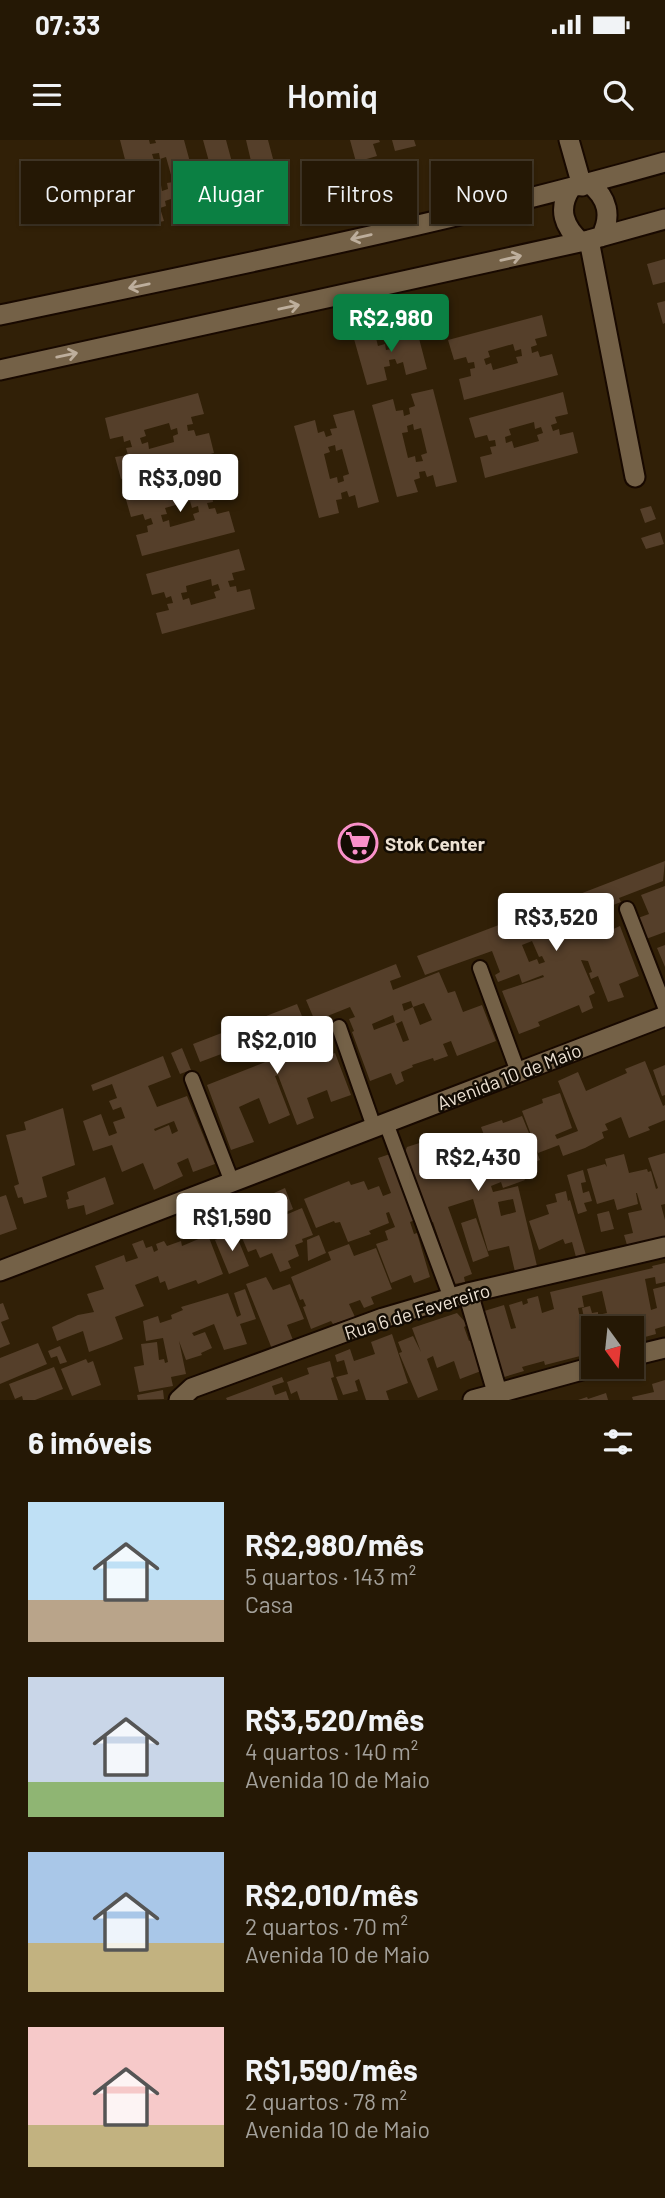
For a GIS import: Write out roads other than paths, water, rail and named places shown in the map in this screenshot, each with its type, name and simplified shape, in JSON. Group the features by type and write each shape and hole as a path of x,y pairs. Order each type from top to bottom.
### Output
{"street":[{"path":"569,140 580,186 604,198 607,208 608,218 590,240"},
{"path":"0,315 322,246 580,186 665,162"},
{"path":"580,186 565,197 564,217 567,226 590,240 635,477"},
{"path":"0,370 590,240 665,219"},
{"name":"Avenida 10 de Maio","path":"0,1270 665,1016"},
{"name":"Rua 6 de Fevereiro","path":"179,1400 192,1388 204,1383 383,1318 460,1296 665,1247"},
{"path":"460,1296 497,1392"},
{"path":"644,1353 665,1348"},
{"path":"473,1400 581,1370"}],"lane":[{"path":"627,909 665,1007"},
{"path":"480,968 518,1072"},
{"path":"339,1027 380,1125 460,1296"},
{"path":"192,1079 232,1182"}],"place":[{"name":"Stok Center","path":"358,843"}]}
